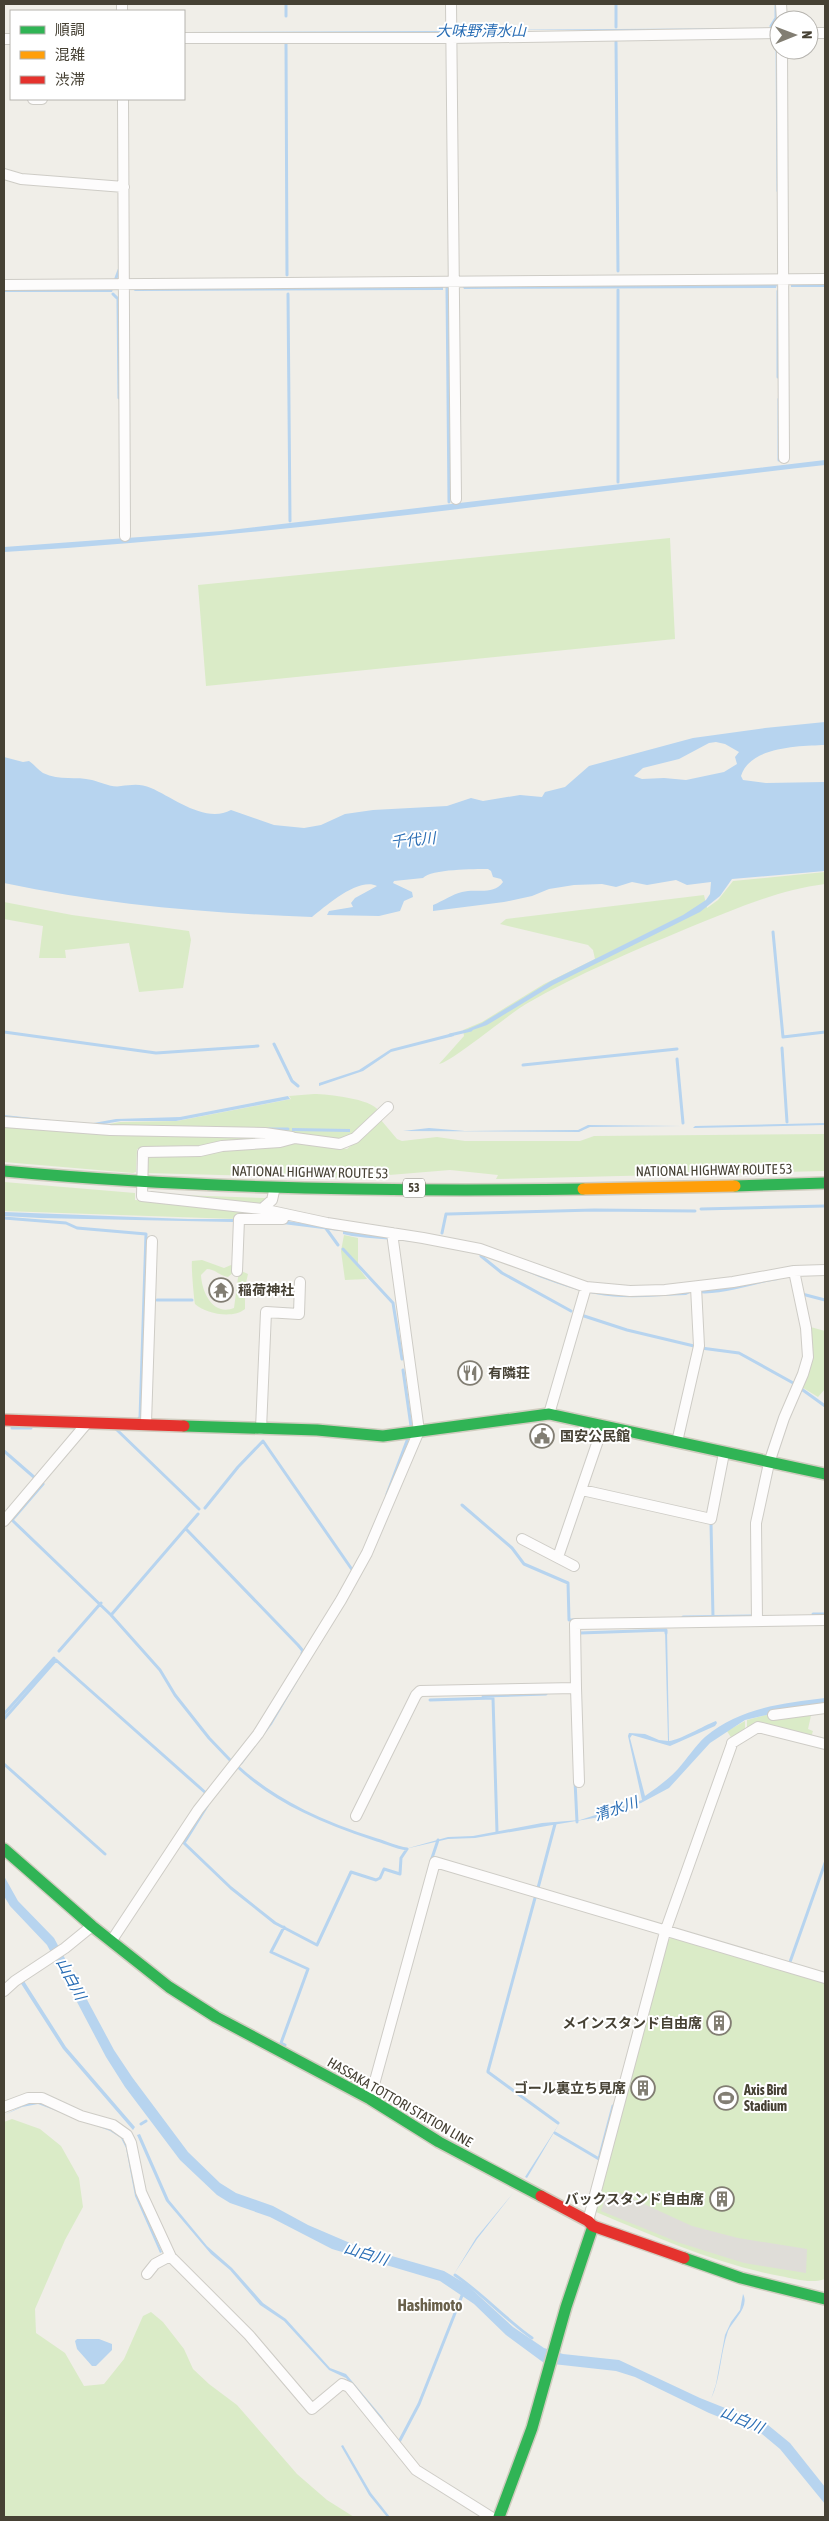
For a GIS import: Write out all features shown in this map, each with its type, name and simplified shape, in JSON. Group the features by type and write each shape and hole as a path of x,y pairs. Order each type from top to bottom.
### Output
{"main road":[{"name":"NATIONAL HIGHWAY ROUTE 53","path":"4,1172 142,1183 275,1187 500,1189 825,1183"},
{"path":"4,1420 146,1423 317,1430 383,1436 548,1414 825,1474"},
{"name":"HASSAKA TOTTORI STATION LINE","path":"4,1849 92,1926 112,1940 168,1987 216,2017 370,2099 439,2142 590,2224 740,2278 825,2299"},
{"path":"500,2517 550,2369 590,2224"}],"street":[{"path":"451,4 456,499"},
{"path":"185,38 451,38 769,33"},
{"path":"782,60 784,458"},
{"path":"123,100 126,536"},
{"path":"4,174 21,179 124,187"},
{"path":"4,285 825,279"},
{"path":"4,1122 110,1130 265,1134 340,1144 355,1138 388,1107"},
{"path":"295,1138 280,1142 222,1146 200,1151 143,1152 142,1196 262,1209 317,1221 480,1249 586,1287 630,1291 696,1287 794,1271 825,1270"},
{"path":"262,1209 272,1200 275,1187"},
{"path":"237,1271 241,1218 317,1221"},
{"path":"112,1940 198,1810 258,1734 341,1600 367,1553 419,1431 392,1233"},
{"path":"146,1423 152,1241"},
{"path":"757,1621 756,1523 769,1463 808,1357 806,1328 794,1271"},
{"path":"261,1429 266,1312 299,1314 300,1282"},
{"path":"548,1414 586,1287"},
{"path":"677,1442 699,1346 696,1287"},
{"path":"4,1521 88,1423"},
{"path":"558,1557 603,1426"},
{"path":"582,1490 712,1519 724,1453"},
{"path":"522,1539 574,1566"},
{"path":"579,1782 575,1624 825,1620"},
{"path":"356,1816 416,1695 420,1691 576,1688"},
{"path":"773,1715 825,1708"},
{"path":"590,2224 665,1932 732,1743 758,1727 825,1744"},
{"path":"370,2099 436,1862 655,1927 665,1932 825,1978"},
{"path":"4,1991 15,1981 66,1948 92,1926"},
{"path":"4,2107 28,2098 42,2098 81,2116 113,2125 127,2135 131,2143 141,2192 170,2256 249,2335 312,2409 342,2384 349,2387 416,2470 491,2517"},
{"path":"147,2274 155,2264 170,2256"}],"green space":[{"path":"670,538 675,639 206,686 198,585"},
{"path":"825,872 825,884 790,891 738,908 626,954 586,973 526,1004 455,1056 439,1064 464,1036 463,1030 482,1022 544,984 595,959 593,950 588,945 500,924 506,919 704,895 707,908 718,900 733,881"},
{"path":"4,902 72,915 189,931 191,940 183,988 139,992 129,943 65,950 66,958 39,958 43,926 4,919"},
{"path":"314,1094 358,1100 374,1106 378,1110 352,1136 341,1140 93,1127 120,1122 177,1121 291,1099 289,1096"},
{"path":"381,1120 397,1139 402,1141 437,1137 465,1141 580,1141 594,1136 825,1134 825,1171 496,1179 498,1175 450,1170 377,1175 371,1179 146,1173 147,1158 150,1155 273,1144 298,1144 347,1149"},
{"path":"4,1126 280,1138 172,1150 137,1149 136,1172 133,1173 4,1162"},
{"path":"4,1182 135,1193 135,1200 218,1207 275,1216 236,1219 4,1211"},
{"path":"181,1195 264,1198 266,1199 257,1205"},
{"path":"344,1235 358,1238 358,1267 367,1279 345,1280 341,1251"},
{"path":"202,1260 224,1268 231,1265 235,1268 234,1272 228,1277 207,1269 201,1275 206,1295 220,1309 234,1308 239,1270 248,1274 245,1287 249,1287 251,1292 245,1298 245,1309 234,1314 220,1314 212,1313 195,1304 192,1261"},
{"path":"807,1326 825,1331 825,1389 818,1397 800,1386"},
{"path":"812,1711 808,1729 813,1731 811,1737 747,1729 747,1720 770,1714"},
{"path":"745,1721 745,1730 732,1739 727,1731"},
{"name":"Axis Bird Stadium","path":"672,1937 825,1983 825,2279 803,2280 756,2271 686,2249 596,2212 668,1940"},
{"path":"12,2119 40,2129 61,2146 79,2178 83,2207 65,2240 35,2309 36,2333 65,2353 84,2386 104,2384 124,2359 143,2316 151,2312 163,2322 184,2349 193,2369 237,2405 297,2474 327,2500 354,2517 4,2517 4,2122"}],"shaded area":[{"path":"607,2192 620,2193 692,2226 738,2238 807,2249 806,2273 744,2263 680,2243 601,2211"}],"water":[{"path":"769,28 769,30 462,30"},
{"path":"443,31 185,34 185,32"},
{"path":"825,283 825,287 791,287 791,284"},
{"path":"777,285 776,288 464,289 463,287"},
{"path":"443,287 443,290 135,291 132,289"},
{"path":"4,289 113,289 112,292 4,292"},
{"path":"825,460 825,465 313,526 107,545 4,552 4,547 222,531"},
{"name":"千代川","path":"825,722 825,745 790,747 765,753 746,766 741,776 743,780 766,783 825,782 825,871 732,879 720,896 700,912 553,985 487,1025 467,1032 468,1029 482,1023 551,981 683,915 706,900 710,894 711,882 687,885 676,880 647,885 632,882 616,887 602,884 574,885 549,889 532,896 504,902 433,911 433,905 455,894 494,889 503,882 501,879 493,877 488,869 454,870 435,873 423,878 394,881 393,883 412,892 413,897 404,901 400,911 379,916 327,915 329,911 353,907 351,903 355,898 377,886 369,884 343,894 312,917 157,907 42,891 4,883 4,757 23,762 29,761 43,773 56,777 86,779 114,786 147,786 201,812 211,814 231,810 274,825 304,828 321,825 345,814 373,810 447,806 471,798 483,801 520,795 542,797 545,792 565,787 589,766 693,738","holes":["709,743 725,744 739,752 735,757 737,764 724,772 686,780 642,779 634,776 643,768 679,759"]},
{"path":"453,1033 454,1036 391,1052 363,1071 319,1086 319,1083 359,1070 391,1049"},
{"path":"288,1096 290,1099 176,1121 121,1121 98,1125 4,1118 4,1115 88,1124 116,1119 180,1117"},
{"path":"825,1123 825,1125 693,1128 695,1126"},
{"path":"588,1125 682,1126 590,1127 579,1132 403,1131 429,1128 465,1131 578,1130"},
{"path":"292,1128 350,1129 350,1132 292,1131"},
{"path":"4,1212 188,1219 275,1219 339,1229 339,1231 275,1223 40,1218 4,1216"},
{"path":"343,1230 454,1245 610,1293 778,1277 778,1280 712,1293 692,1292 686,1295 640,1297 606,1296 564,1286 488,1257 458,1248 428,1243 352,1236 343,1234"},
{"name":"清水川","path":"667,1629 669,1741 716,1721 717,1723 715,1726 670,1746 632,1735 630,1738 645,1796 674,1773 705,1737 732,1719 747,1713 793,1702 825,1698 825,1705 788,1710 745,1720 710,1743 669,1788 641,1803 600,1817 475,1838 448,1839 405,1849 448,1837 473,1836 542,1823 580,1820 642,1800 628,1736 629,1733 645,1734 659,1740 668,1741 665,1630"},
{"name":"山白川","path":"4,1876 18,1901 54,1938 114,2050 132,2077 188,2152 220,2183 236,2193 273,2206 308,2225 357,2246 444,2271 466,2284 513,2327 544,2348 563,2354 619,2360 700,2398 768,2425 790,2443 825,2487 825,2504 780,2449 762,2434 709,2413 635,2377 616,2371 544,2363 506,2335 474,2304 440,2281 332,2249 270,2217 230,2203 217,2195 180,2160 125,2087 106,2057 47,1945 10,1906 4,1896"},
{"path":"24,1981 66,2047 135,2127 133,2130 63,2049 20,1982"},
{"path":"30,2102 40,2102 62,2113 38,2104 22,2107 4,2115"},
{"path":"81,2120 112,2130 122,2137 128,2147 138,2197 162,2252 160,2253 135,2196 126,2148 121,2138 110,2131"},
{"path":"559,2124 527,2178 525,2177"},
{"path":"140,2134 169,2200 207,2246 232,2268 263,2303 286,2319 330,2368 346,2374 382,2417 400,2445 346,2378 329,2370 284,2321 260,2305 230,2270 211,2254 166,2201 137,2135"},
{"path":"514,2192 477,2239 454,2274 476,2238"},
{"path":"743,2294 745,2299 743,2309 728,2331 717,2383 711,2399 716,2384 725,2335 731,2322 740,2310"},
{"path":"77,2339 99,2339 112,2344 112,2350 96,2366 92,2366 77,2349 75,2341"},
{"path":"343,2445 371,2493 390,2517 387,2517 369,2495 341,2446"}],"waterway":[{"path":"286,4 286,16"},
{"path":"616,4 616,27"},
{"path":"776,4 776,10"},
{"name":"大味野清水山","path":"439,32 466,31"},
{"path":"616,42 618,271"},
{"path":"286,43 287,275"},
{"path":"777,60 778,191"},
{"path":"116,278 119,270"},
{"path":"447,288 449,502"},
{"path":"618,290 618,482"},
{"path":"778,291 778,377"},
{"path":"113,294 118,299 119,398"},
{"path":"288,294 290,521"},
{"path":"779,399 779,460"},
{"path":"773,932 783,1037 825,1032"},
{"path":"450,1035 471,1030"},
{"path":"4,1032 156,1053 258,1046"},
{"path":"274,1044 292,1081 298,1086"},
{"path":"782,1048 787,1122"},
{"path":"523,1065 677,1049"},
{"path":"677,1059 683,1123"},
{"path":"269,1129 288,1129"},
{"path":"701,1209 825,1206"},
{"path":"442,1233 446,1214 594,1210 695,1211"},
{"path":"4,1218 66,1223 77,1228 146,1234 139,1418"},
{"path":"325,1227 338,1245"},
{"path":"343,1249 393,1303 402,1359"},
{"path":"481,1256 502,1273 571,1311"},
{"path":"802,1294 825,1300"},
{"path":"157,1300 192,1300"},
{"path":"581,1315 627,1330 694,1346"},
{"path":"701,1348 739,1353 795,1384"},
{"path":"403,1370 411,1426"},
{"path":"800,1388 825,1406"},
{"path":"12,1428 31,1428"},
{"path":"116,1429 199,1509"},
{"path":"387,1494 408,1438"},
{"path":"205,1508 238,1467 263,1441 353,1571"},
{"path":"4,1451 35,1478 34,1480"},
{"path":"43,1484 12,1520 111,1615 160,1670 175,1695 209,1738 230,1760"},
{"path":"462,1505 512,1548 524,1564 568,1583 569,1620 575,1620"},
{"path":"112,1614 198,1514"},
{"path":"711,1523 713,1617"},
{"path":"186,1529 298,1645 303,1651 302,1653"},
{"path":"59,1651 101,1603"},
{"path":"813,1614 825,1614"},
{"path":"683,1617 751,1616"},
{"path":"580,1633 666,1630 666,1633"},
{"path":"4,1714 54,1658"},
{"path":"4,1719 56,1660 207,1794"},
{"path":"241,1763 271,1723 296,1681"},
{"path":"483,1696 546,1694"},
{"path":"430,1700 493,1698 497,1832"},
{"path":"4,1764 105,1854"},
{"path":"207,1806 184,1843 231,1888 275,1923 317,1945 351,1872 376,1880 380,1878 384,1869 400,1874 401,1858 407,1849 358,1834 303,1811 269,1791 238,1767"},
{"path":"575,1781 577,1822"},
{"path":"538,1888 555,1824"},
{"path":"431,1861 438,1840"},
{"path":"790,1962 825,1863"},
{"path":"488,2071 535,1898"},
{"path":"284,1927 271,1952 308,1969 281,2043 285,2045"},
{"path":"488,2072 558,2123"},
{"path":"360,2087 367,2087 371,2081"},
{"path":"555,2133 599,2159 613,2106"},
{"path":"141,2124 146,2121"},
{"path":"455,2275 532,2338"},
{"path":"399,2442 419,2404 463,2293"}],"traffic: fast":[{"path":"4,1171 149,1182 294,1188 438,1190 583,1189"},
{"path":"735,1186 825,1183"},
{"path":"184,1426 317,1430 383,1436 549,1414 825,1474"},
{"path":"4,1849 92,1926 169,1987 216,2017 370,2099 439,2142 541,2196"},
{"path":"499,2517 532,2428 566,2307 593,2226"},
{"path":"684,2258 741,2278 825,2299"}],"traffic: slow":[{"path":"583,1189 735,1186"}],"traffic: jam":[{"path":"4,1420 184,1426"},
{"path":"541,2196 588,2221 593,2226 684,2258"}],"place":[{"name":"稲荷神社","path":"221,1290"},
{"name":"有隣荘","path":"470,1373"},
{"name":"国安公民館","path":"542,1436"},
{"name":"メインスタンド自由席","path":"719,2023"},
{"name":"ゴール裏立ち見席","path":"643,2088"},
{"name":"Axis Bird Stadium","path":"726,2098"},
{"name":"バックスタンド自由席","path":"722,2199"}],"district":[{"name":"Hashimoto","path":"430,2305"}]}
